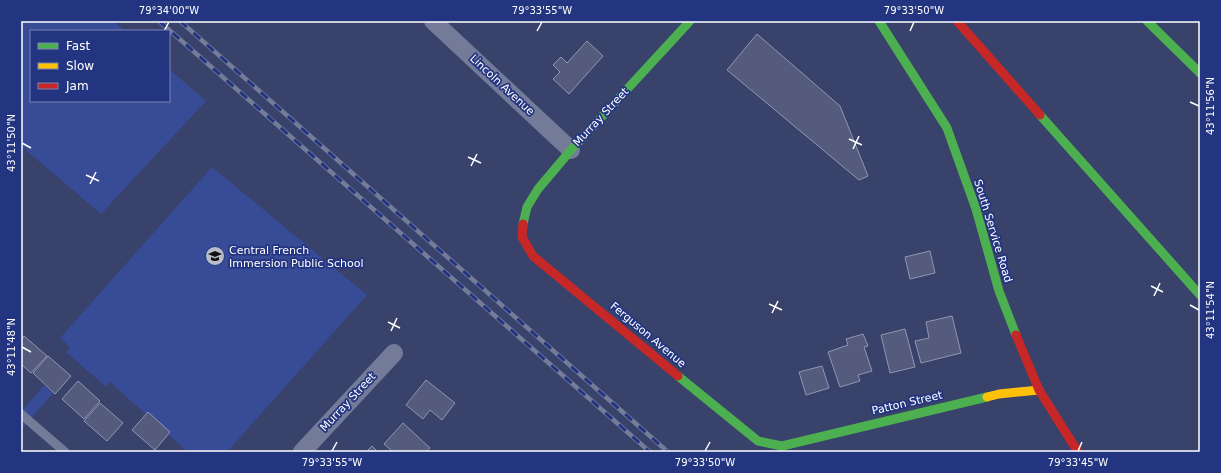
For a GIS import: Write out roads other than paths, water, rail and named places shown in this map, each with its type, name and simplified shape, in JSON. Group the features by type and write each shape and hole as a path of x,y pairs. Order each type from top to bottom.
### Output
{"main road":[{"name":"Murray Street","path":"523,221 527,207 538,189 571,150 690,21"},
{"name":"South Service Road","path":"879,21 947,128 976,209 999,291 1023,354 1039,390 1078,452"},
{"path":"957,21 1200,295"},
{"path":"1147,21 1200,73"},
{"name":"Ferguson Avenue","path":"523,221 522,236 533,256 758,441 782,446"},
{"name":"Patton Street","path":"782,446 999,394 1039,390"}],"street":[{"name":"Lincoln Avenue","path":"432,21 571,150"},
{"name":"Murray Street","path":"302,452 394,353"}],"lane":[{"path":"21,414 65,452"}],"railway":[{"path":"159,21 169,30"},
{"path":"180,21 668,452"},
{"path":"170,31 650,452"}],"place":[{"name":"Central French Immersion Public School","path":"215,256"}]}
